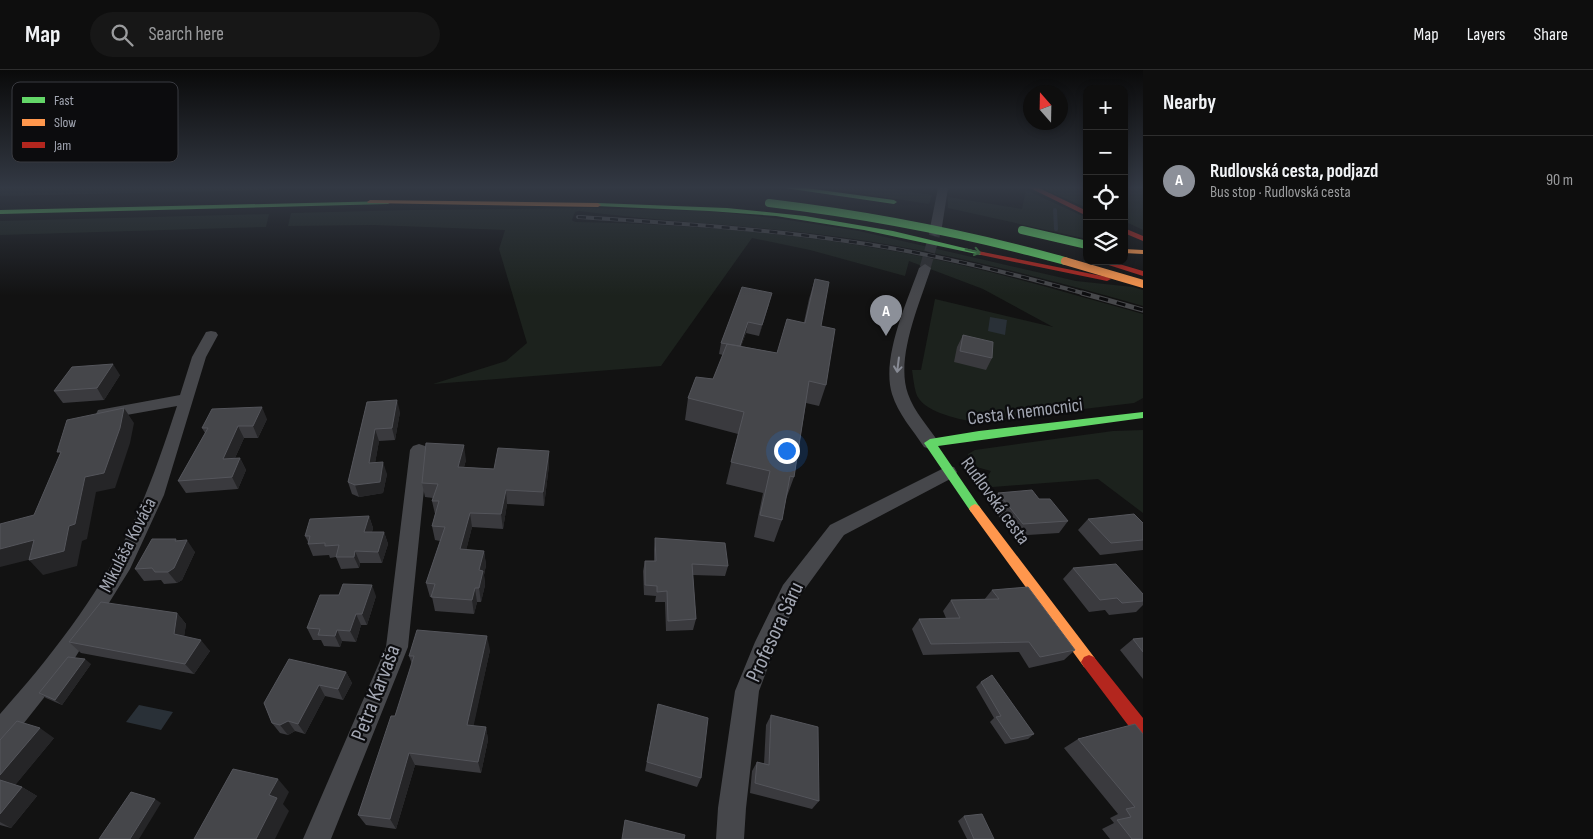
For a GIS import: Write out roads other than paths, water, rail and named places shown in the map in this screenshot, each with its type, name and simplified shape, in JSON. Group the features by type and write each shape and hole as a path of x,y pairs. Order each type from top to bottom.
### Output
{"main road":[{"path":"833,224 882,231 1069,272 1143,283"},
{"path":"915,224 1036,252 1143,283"},
{"path":"956,224 994,232 1083,257"},
{"path":"1012,228 1083,244"},
{"path":"1128,232 1143,239"},
{"path":"1128,250 1143,252"},
{"path":"1113,265 1143,274"},
{"name":"Cesta k nemocnici","path":"930,443 979,435 1143,416"},
{"name":"Rudlovská cesta","path":"930,443 948,472 1056,620 1143,731"}],"street":[{"path":"935,233 937,224"},
{"name":"Rudlovská cesta","path":"925,268 901,345 897,372 899,392 930,443"},
{"name":"Mikuláša Kováča","path":"0,733 62,655 87,620 127,555 152,502 187,399 201,348 211,334"},
{"path":"101,415 187,399"},
{"name":"Petra Karvaša","path":"317,839 398,647 419,450"},
{"name":"Profesora Sáru","path":"730,839 732,808 747,691 766,642 791,591 837,530 948,472"}],"waterway":[{"path":"1056,224 1056,229"}],"tunnel":[{"path":"925,268 935,233"}],"railway":[{"path":"677,224 813,236 907,251 967,263 1086,294"},
{"path":"1082,293 1143,310"}],"place":[{"name":"Rudlovská cesta, podjazd","path":"886,336"}]}
